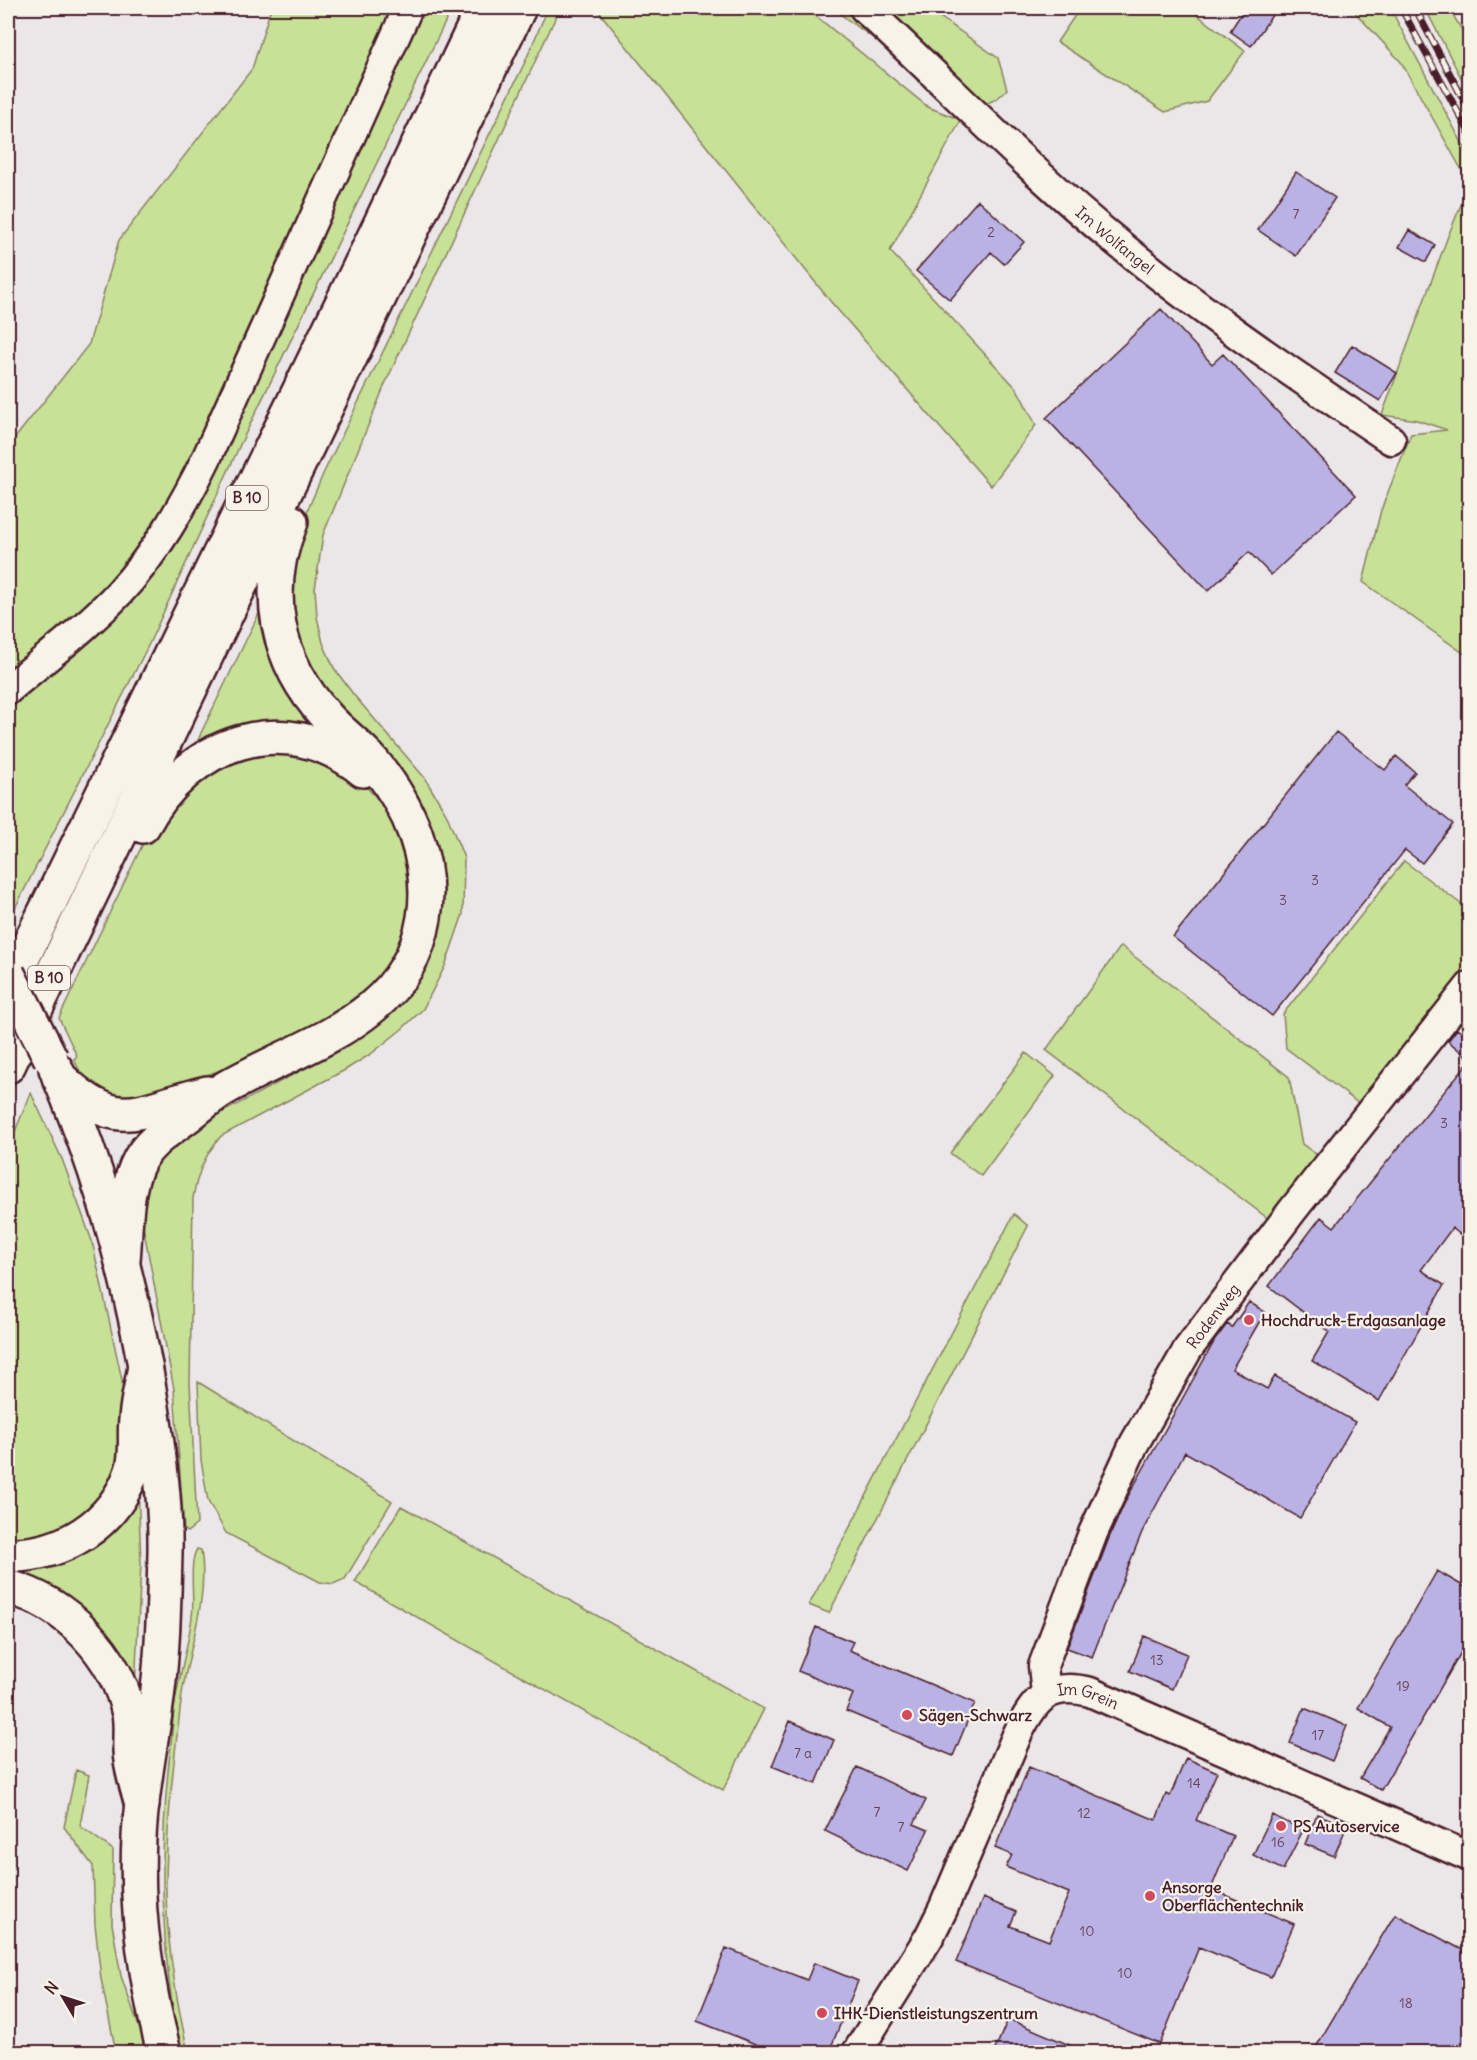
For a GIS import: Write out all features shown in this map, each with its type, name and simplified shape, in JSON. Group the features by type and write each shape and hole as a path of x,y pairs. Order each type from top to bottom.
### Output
{"main road":[{"name":"B 10","path":"8,988 367,252 483,8"},
{"name":"B 10","path":"8,1066 519,8"},
{"path":"123,1260 130,1190 141,1157 165,1131 221,1090 320,1042 366,1013 399,979 411,959 424,918 426,874 416,835 374,763 333,724 305,690 286,654 277,622 274,589 277,565 284,537 297,509 306,453"},
{"path":"92,891 138,835 158,800 173,781 204,756 234,744 273,738 314,744 346,758 390,789"},
{"path":"8,974 55,1068 79,1127 123,1260 145,1366 162,1474 165,1550 157,1697 142,1804 138,1895 144,1965 164,2052"},
{"path":"55,1068 88,1103 113,1114 134,1113 221,1090"},
{"path":"8,1556 44,1552 62,1545 95,1525 117,1501 133,1469 135,1422 145,1366"},
{"path":"8,1587 41,1600 76,1624 90,1638 111,1668 129,1714 130,1758 142,1804"}],"street":[{"path":"8,690 74,635 119,592 177,513 212,447 408,8"},
{"name":"Im Wolfangel","path":"864,8 1014,151 1117,243 1228,327 1391,440"},
{"path":"8,677 38,664"},
{"name":"Rodenweg","path":"1047,1693 1043,1666 1093,1533 1134,1444 1188,1349 1292,1211 1470,986"},
{"name":"Im Grein","path":"857,2052 929,1937 1020,1729 1030,1711 1047,1693 1071,1689 1090,1692 1470,1857"}],"green space":[{"path":"271,8 399,8 198,454 146,545 78,620 8,667 8,447 89,344 119,240 252,69"},
{"path":"425,8 452,8 240,445 149,644 8,922 8,711 97,634 153,570 207,487"},
{"path":"548,8 560,8 386,382 323,535 315,589 317,617 323,643 334,668 353,694 424,777 446,813 464,858 463,914 445,966 423,1009 371,1054 221,1136 202,1165 193,1198 190,1383 197,1524 187,1532 184,1530 174,1389 143,1226 142,1196 155,1160 180,1135 330,1055 367,1032 387,1015 425,967 437,935 444,895 441,860 426,818 328,703 291,634 293,544 324,472 525,62"},
{"path":"596,8 806,8 928,107 961,120 890,251 1017,389 1036,425 991,486 831,302"},
{"path":"832,8 927,8 998,58 1007,89 994,100 971,110"},
{"path":"1080,8 1188,8 1245,51 1207,101 1165,112 1057,42"},
{"path":"1351,8 1390,8 1469,156 1469,183 1401,62"},
{"path":"1425,8 1449,8 1469,42 1469,93"},
{"path":"1469,186 1469,657 1363,582 1381,510 1411,434 1447,430 1417,420 1382,415 1448,236"},
{"path":"265,601 325,729 200,745 197,743 201,733"},
{"path":"303,751 356,776 391,813 405,840 413,896 403,942 377,984 333,1018 235,1065 130,1102 115,1103 83,1078 74,1059 77,1056 59,1018 150,829 166,804 235,754"},
{"path":"1404,861 1469,910 1468,972 1362,1106 1286,1048 1283,1014"},
{"path":"1121,946 1289,1077 1302,1144 1320,1157 1270,1220 1046,1050"},
{"path":"1026,1053 1055,1076 981,1176 950,1153"},
{"path":"31,1093 62,1159 92,1241 122,1380 128,1446 114,1491 78,1528 8,1547 8,1148"},
{"path":"1014,1214 1028,1226 829,1613 809,1605"},
{"path":"198,1382 392,1501 345,1579 333,1584 320,1582 226,1533 208,1501 201,1460"},
{"path":"138,1487 141,1563 135,1687 8,1578 8,1566"},
{"path":"401,1506 764,1709 723,1790 355,1582"},
{"path":"197,1549 201,1550 202,1587 182,1694 171,1792 166,1866 170,1951 188,2052 181,2052 165,1944 164,1834 174,1709 192,1617 192,1572"},
{"path":"76,1770 89,1775 80,1826 113,1850 112,1924 121,1976 148,2052 116,2052 101,1979 95,1924 93,1866 64,1827"}],"building":[{"path":"1245,8 1277,8 1251,46 1230,31"},
{"path":"1296,172 1335,198 1296,256 1258,230"},
{"path":"978,200 1024,242 1004,264 991,252 950,300 916,271"},
{"path":"1409,230 1435,245 1426,262 1399,247"},
{"path":"1161,309 1212,364 1223,354 1356,495 1271,575 1249,552 1208,591 1046,418"},
{"path":"1352,345 1397,373 1380,401 1335,373"},
{"path":"1336,732 1385,770 1396,756 1415,772 1404,785 1453,824 1422,863 1405,850 1272,1016 1173,937"},
{"path":"1457,1029 1470,1039 1470,1059 1448,1041"},
{"path":"1470,1060 1470,1242 1452,1228 1421,1270 1444,1285 1379,1401 1312,1361 1329,1332 1269,1286 1321,1217 1334,1227"},
{"path":"1249,1302 1265,1312 1232,1369 1267,1389 1275,1376 1355,1422 1300,1518 1185,1452 1142,1532 1092,1657 1067,1648 1126,1500 1215,1340 1227,1324 1232,1327"},
{"path":"1437,1571 1470,1590 1470,1637 1381,1790 1360,1778 1390,1727 1358,1708"},
{"path":"816,1627 853,1642 849,1650 975,1703 953,1756 846,1711 853,1694 798,1671"},
{"path":"1144,1636 1187,1654 1172,1689 1130,1671"},
{"path":"1304,1708 1347,1726 1332,1761 1290,1743"},
{"path":"790,1721 834,1740 816,1784 772,1766"},
{"path":"1186,1758 1217,1772 1196,1820 1233,1836 1211,1889 1294,1924 1271,1977 1199,1947 1160,2044 956,1962 983,1898 1016,1912 1010,1926 1049,1941 1069,1893 1006,1867 1012,1855 995,1848 1029,1767 1156,1820 1166,1794 1170,1796"},
{"path":"857,1767 926,1800 914,1824 928,1830 908,1871 825,1831"},
{"path":"1317,1814 1347,1826 1334,1856 1305,1844"},
{"path":"1272,1815 1303,1830 1283,1870 1253,1855"},
{"path":"1395,1914 1470,1954 1470,2052 1313,2052"},
{"path":"726,1948 807,1980 814,1963 858,1981 829,2052 761,2052 763,2047 697,2021"},
{"path":"1008,2019 1086,2052 994,2052"}],"railway":[{"path":"1401,8 1470,134"},
{"path":"1415,8 1470,112"}],"place":[{"name":"Hochdruck-Erdgasanlage","path":"1249,1320"},
{"name":"Sägen-Schwarz","path":"907,1715"},
{"name":"PS Autoservice","path":"1281,1826"},
{"name":"Ansorge Oberflächentechnik","path":"1150,1896"},
{"name":"IHK-Dienstleistungszentrum","path":"822,2013"}]}
